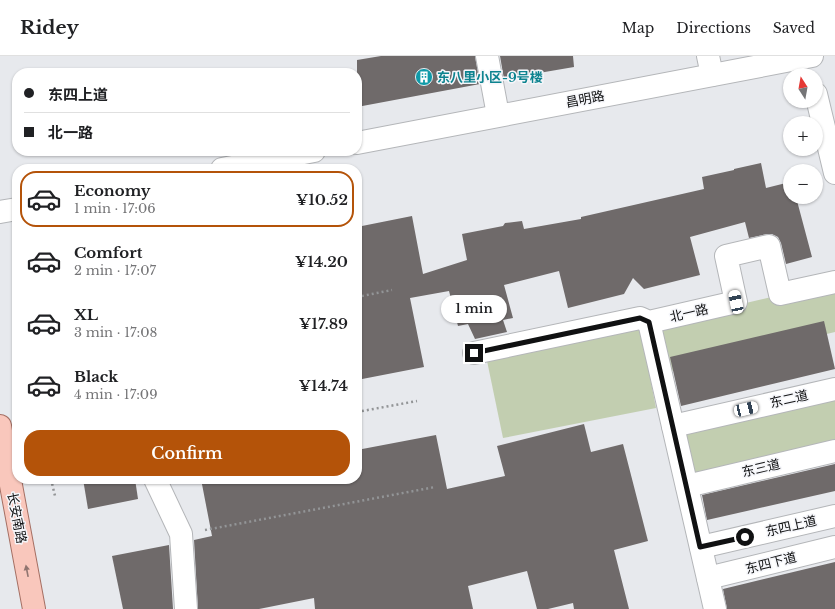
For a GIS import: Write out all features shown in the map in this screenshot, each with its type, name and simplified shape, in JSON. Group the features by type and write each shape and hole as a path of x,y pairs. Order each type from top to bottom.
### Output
{"main road":[{"name":"长安南路","path":"0,426 34,609"}],"street":[{"path":"487,56 498,115"},
{"name":"昌明路","path":"362,142 498,115 710,65 810,63"},
{"path":"819,108 835,173"},
{"path":"248,164 288,156"},
{"path":"0,212 12,210"},
{"name":"北一路","path":"474,353 640,318 649,322 736,302 726,256 770,246 780,294 835,282"},
{"path":"649,322 715,609"},
{"name":"东二道","path":"673,426 835,389"},
{"name":"东三道","path":"686,486 835,451"},
{"path":"157,484 180,534 186,609"},
{"name":"东四上道","path":"700,547 835,516"},
{"name":"东四下道","path":"708,578 835,547"}],"path":[{"path":"362,296 392,290"},
{"path":"362,411 417,401"},
{"path":"53,484 55,496"},
{"path":"180,534 435,487"}],"green space":[{"path":"835,282 835,332 667,372 656,324"},
{"path":"640,325 656,408 503,438 486,356"},
{"path":"835,394 835,444 693,477 682,430"}],"building":[{"name":"东八里小区-9号楼","path":"381,56 475,56 480,84 362,106 362,68 357,68 357,60"},
{"path":"500,56 573,56 574,67 504,79"},
{"path":"761,163 766,188 783,184 783,204 798,204 812,257 786,264 778,237 772,234 767,234 749,238 745,222 690,237 700,275 644,289 633,278 624,294 568,308 559,271 504,285 513,318 503,320 507,332 475,339 468,324 458,326 449,291 410,298 424,367 362,379 362,226 412,216 423,274 467,260 462,234 503,226 505,223 522,221 524,229 581,219 581,217 704,189 702,177"},
{"path":"824,321 835,369 681,406 670,357"},
{"path":"584,424 591,452 623,444 648,541 614,550 629,609 574,609 573,603 548,609 537,609 527,571 468,586 473,609 315,609 314,598 259,609 198,609 194,540 212,536 202,484 362,484 362,449 436,435 447,489 505,476 497,446"},
{"path":"835,464 835,491 707,520 702,495"},
{"path":"84,484 136,484 138,499 88,509"},
{"path":"169,545 173,609 123,609 112,556"},
{"path":"835,562 835,609 727,609 723,589"}],"place":[{"name":"东八里小区-9号楼","path":"424,77"}],"route":[{"path":"474,353 640,318 649,322 700,547 745,537"}]}
